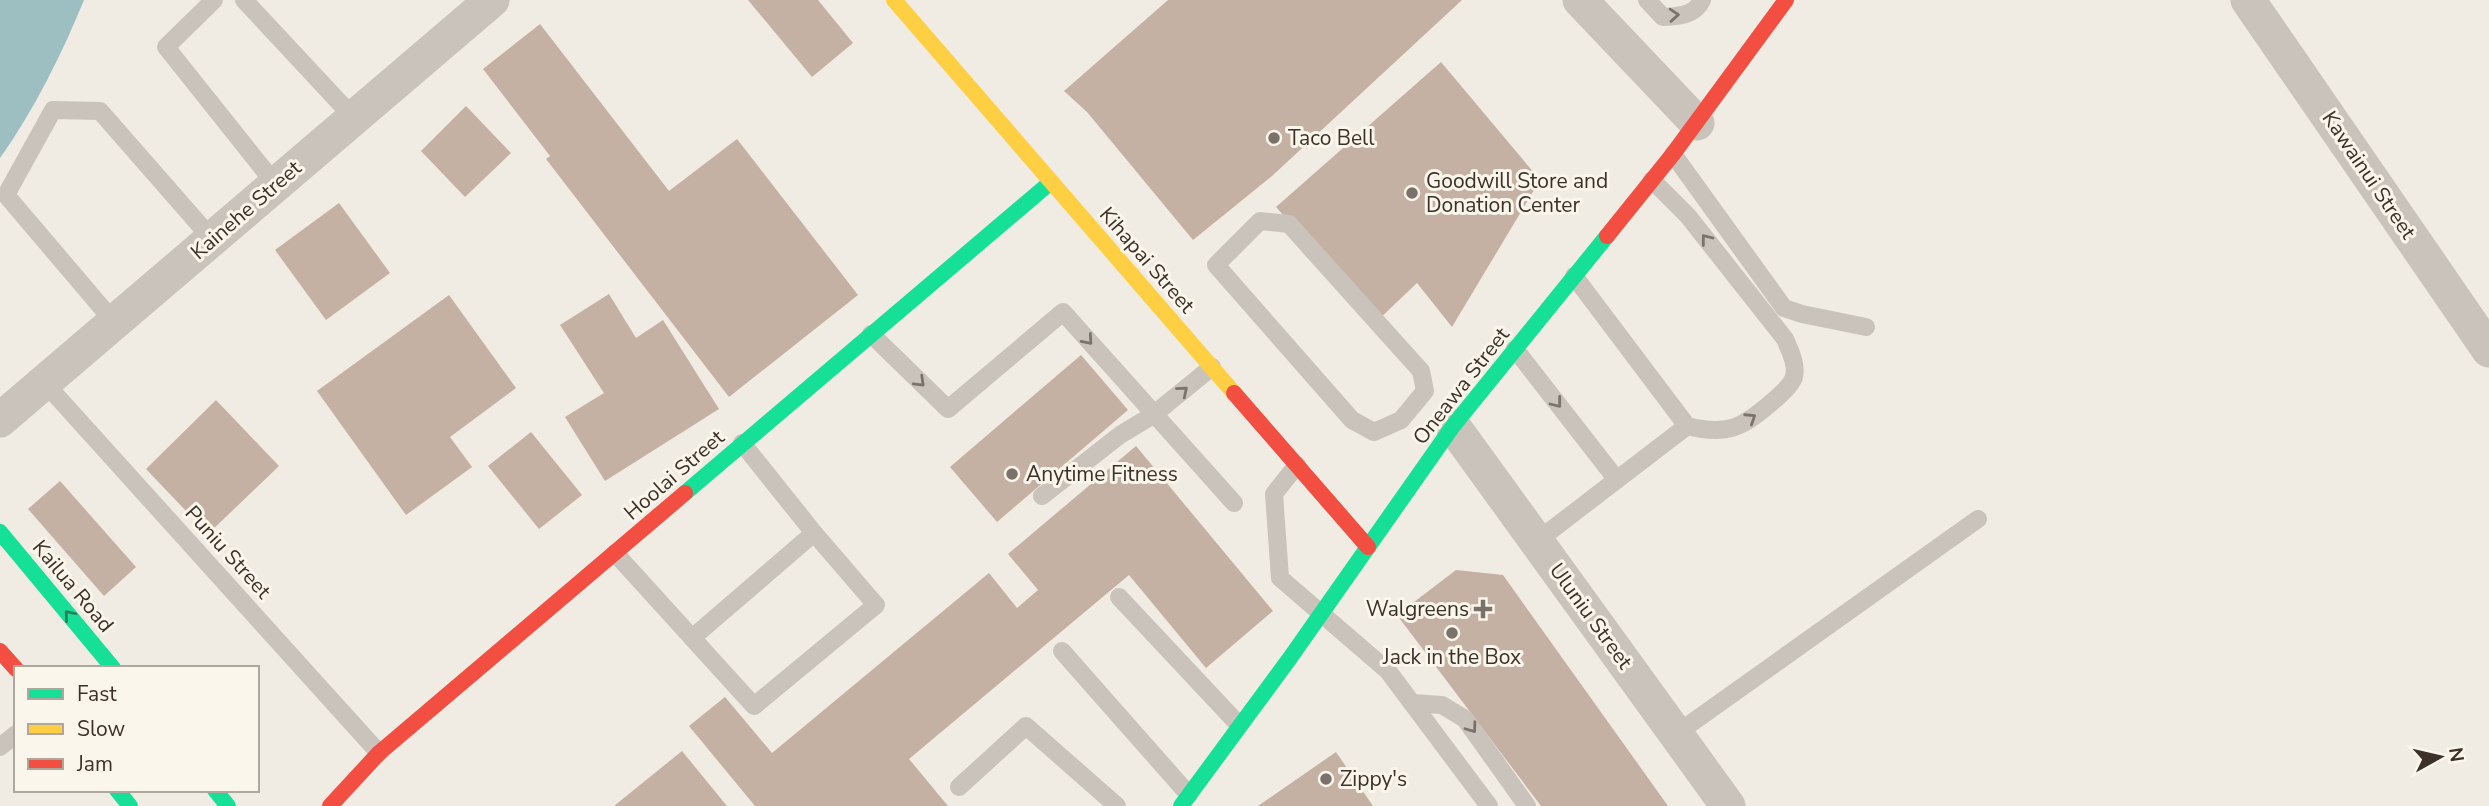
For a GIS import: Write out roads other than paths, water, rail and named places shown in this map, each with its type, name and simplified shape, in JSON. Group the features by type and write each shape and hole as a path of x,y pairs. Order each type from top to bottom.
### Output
{"street":[{"name":"Kainehe Street","path":"0,420 492,0"},
{"name":"Kihapai Street","path":"894,0 1368,547"},
{"path":"1580,0 1697,123"},
{"name":"Oneawa Street","path":"1185,800 1454,426 1673,154 1786,0"},
{"name":"Kawainui Street","path":"2248,0 2489,350"},
{"name":"Hoolai Street","path":"330,806 379,753 1051,182"},
{"name":"Uluniu Street","path":"1454,426 1728,806"},
{"name":"Kailua Road","path":"0,532 111,666"},
{"path":"0,651 14,667"},
{"path":"119,792 130,806"},
{"path":"217,792 228,806"}],"lane":[{"path":"215,0 166,47 276,185"},
{"path":"244,0 354,118"},
{"path":"1647,0 1663,16 1685,15 1699,6 1702,0"},
{"path":"114,323 6,195 53,110 100,111 212,239"},
{"path":"1673,154 1784,308 1866,327"},
{"path":"1574,276 1687,426 1707,431 1728,429 1750,422 1780,395 1794,378 1794,361 1785,339 1688,216 1652,180"},
{"path":"1261,221 1289,225 1421,371 1425,391 1401,420 1374,432 1352,420 1216,265 1261,221"},
{"path":"871,334 948,409 1063,312 1234,503"},
{"path":"1516,349 1617,480"},
{"path":"1042,496 1121,435 1153,415 1212,367"},
{"name":"Puniu Street","path":"44,382 379,753"},
{"path":"1537,541 1687,426"},
{"path":"615,553 754,706 876,605 814,533 743,443"},
{"path":"1297,465 1274,494 1280,578 1388,671 1489,806"},
{"path":"1676,734 1978,519"},
{"path":"692,638 814,533"},
{"path":"1119,597 1239,725"},
{"path":"1062,651 1185,800"},
{"path":"1412,703 1442,705 1465,719 1527,806"},
{"path":"959,788 1026,726 1117,806"},
{"path":"0,747 14,736"}],"water":[{"path":"0,0 84,0 46,81 0,158"}],"place":[{"name":"Taco Bell","path":"1274,138"},
{"name":"Goodwill Store and Donation Center","path":"1412,193"},
{"name":"Anytime Fitness","path":"1012,474"},
{"name":"Walgreens","path":"1483,609"},
{"name":"Jack in the Box","path":"1452,633"},
{"name":"Zippy's","path":"1326,779"}]}
